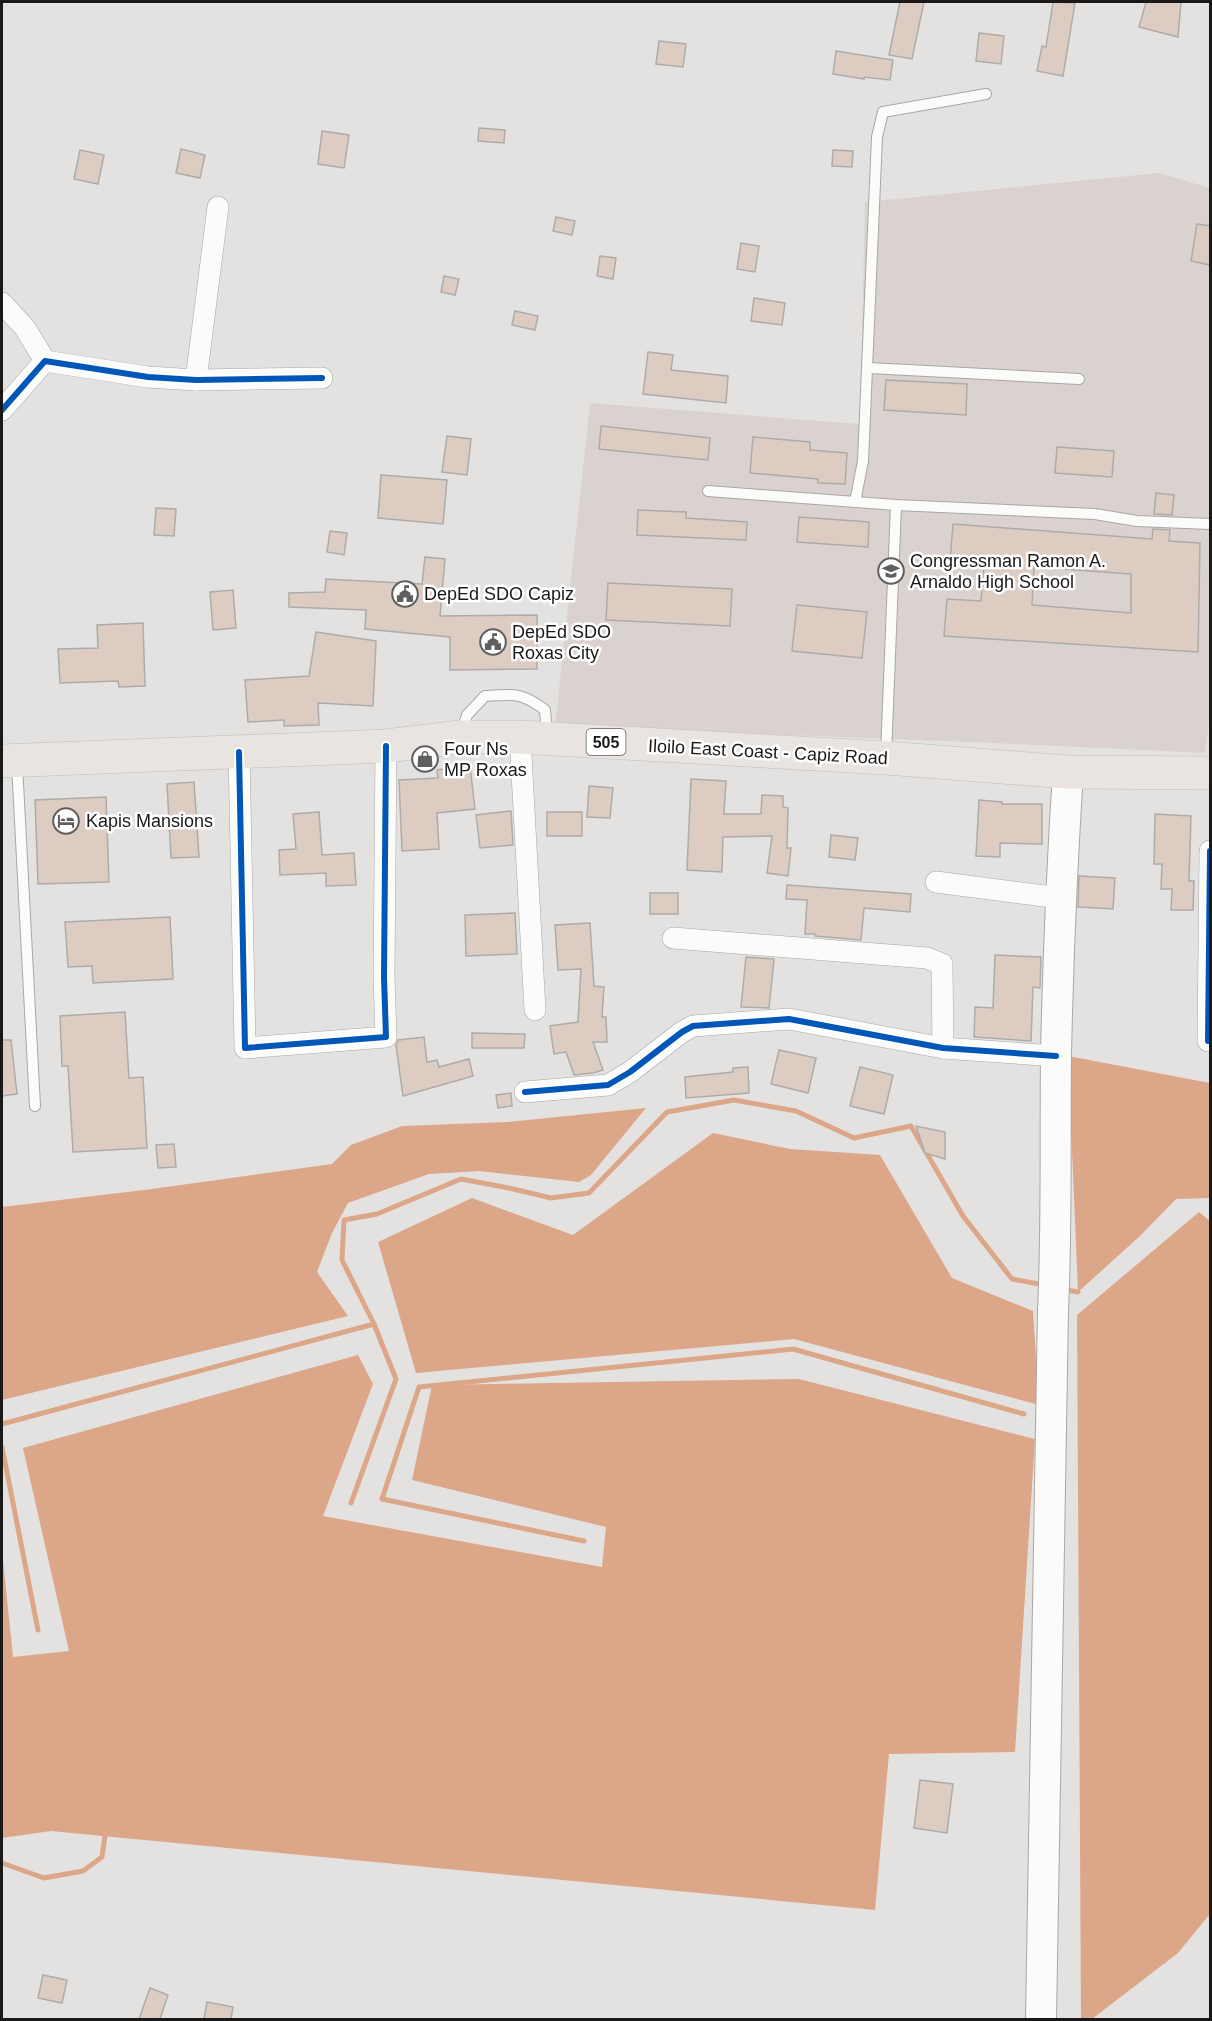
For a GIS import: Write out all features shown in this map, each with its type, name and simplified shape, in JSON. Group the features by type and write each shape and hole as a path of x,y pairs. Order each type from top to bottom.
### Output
{"main road":[{"name":"Iloilo East Coast - Capiz Road","path":"9,761 386,746 460,737 534,738 886,758 1068,772 1210,773"},
{"path":"1041,2019 1053,1310 1056,1252 1056,1056 1060,898 1068,772"}],"street":[{"path":"196,380 219,207"},
{"path":"2,303 25,328 45,361 148,378 196,380 322,378"},
{"path":"2,410 45,361"},
{"path":"534,738 535,1010"},
{"path":"239,752 245,1048 386,1037 384,977 386,746"},
{"path":"1208,1041 1210,851"},
{"path":"936,882 1060,898"},
{"path":"673,938 927,958 942,964 943,1048"},
{"path":"525,1092 608,1084 630,1072 693,1026 789,1019 943,1048 1056,1056"}],"lane":[{"path":"855,502 863,461 877,137 883,112 986,94"},
{"path":"868,368 1079,379"},
{"path":"708,491 896,505 1095,514 1137,522 1210,524"},
{"path":"886,758 896,505"},
{"path":"460,737 467,716 485,696 508,694 530,698 545,710 534,738"},
{"path":"9,761 35,1106"}],"shaded area":[{"name":"Congressman Ramon A. Arnaldo High School","path":"1159,173 1210,188 1210,718 1205,753 555,726 590,403 860,424 865,202"},
{"path":"1068,1056 1210,1083 1210,1198 1176,1199 1140,1236 1078,1292"},
{"path":"646,1108 591,1175 579,1182 479,1171 429,1174 348,1203 332,1233 317,1272 348,1316 2,1400 2,1207 332,1164 351,1145 402,1126 507,1122"},
{"path":"713,1133 790,1149 880,1155 952,1278 1033,1311 1039,1405 794,1339 416,1373 378,1242 472,1198 573,1235"},
{"path":"1199,1212 1210,1221 1210,1914 1178,1953 1092,2019 1081,2019 1077,1315"},
{"path":"358,1355 373,1384 323,1516 602,1567 606,1527 412,1480 432,1385 799,1379 1035,1439 1015,1752 889,1754 875,1910 51,1831 2,1838 2,1550 13,1657 69,1651 23,1448"}],"building":[{"path":"900,2 924,2 912,59 889,55"},
{"path":"1053,2 1075,3 1063,76 1037,71 1042,46 1046,47"},
{"path":"1146,2 1181,2 1178,37 1139,27"},
{"path":"979,33 1004,36 1001,64 976,61"},
{"path":"659,41 686,44 683,67 656,64"},
{"path":"836,51 893,60 890,80 833,74"},
{"path":"479,128 505,130 504,143 478,141"},
{"path":"322,131 349,135 344,168 318,164"},
{"path":"181,149 205,155 200,178 176,173"},
{"path":"80,150 104,155 98,184 74,179"},
{"path":"833,150 853,151 852,167 832,166"},
{"path":"556,217 575,221 572,235 553,231"},
{"path":"1197,224 1210,226 1210,265 1191,261"},
{"path":"741,243 759,246 755,272 737,269"},
{"path":"600,256 616,258 613,279 597,276"},
{"path":"444,276 459,279 455,295 441,292"},
{"path":"754,298 785,303 782,325 751,321"},
{"path":"515,311 538,316 535,330 512,325"},
{"path":"648,352 673,355 671,370 728,376 726,403 643,394"},
{"path":"886,380 967,384 966,415 884,410"},
{"path":"601,426 710,438 708,460 599,449"},
{"path":"447,436 471,439 467,475 442,472"},
{"path":"753,437 810,442 810,450 847,453 845,484 818,483 818,479 750,473"},
{"path":"1057,447 1114,451 1112,477 1055,473"},
{"path":"381,475 447,480 443,524 378,518"},
{"path":"1156,493 1174,495 1172,515 1154,514"},
{"path":"156,508 176,509 174,536 154,535"},
{"path":"638,510 686,512 686,518 747,522 746,540 637,535"},
{"path":"799,517 869,522 868,547 797,542"},
{"path":"953,524 1152,539 1153,529 1170,530 1169,541 1200,543 1198,652 944,636 947,599 981,601 984,564 950,561","holes":["1034,567 1131,574 1131,613 1032,605"]},
{"path":"330,531 347,533 344,555 327,552"},
{"path":"425,557 445,559 440,616 537,615 537,669 450,670 450,637 365,629 366,610 289,607 289,593 325,592 326,579 422,584"},
{"path":"608,583 732,589 730,626 606,620"},
{"path":"233,590 236,628 213,630 210,592"},
{"path":"797,605 867,612 862,658 792,651"},
{"path":"143,623 145,686 119,687 118,681 60,683 58,649 98,648 97,625"},
{"path":"316,632 376,641 373,706 318,703 319,725 284,726 284,720 248,722 245,680 309,676"},
{"path":"470,766 475,809 437,813 439,849 402,851 399,780 438,778 437,770"},
{"path":"691,779 726,781 724,814 761,814 762,795 783,796 783,807 788,808 787,848 791,848 788,876 767,873 772,836 723,837 722,872 687,870"},
{"path":"194,782 199,857 171,858 167,784"},
{"path":"589,786 613,788 610,818 587,817"},
{"path":"106,797 109,882 38,884 35,800"},
{"path":"979,800 1002,802 1002,804 1042,804 1042,844 1000,843 1000,857 976,856"},
{"path":"511,811 513,845 480,848 476,815"},
{"path":"319,812 322,855 354,853 356,885 326,886 326,873 280,875 279,850 296,849 293,814"},
{"path":"547,812 582,812 582,836 547,836"},
{"path":"1155,814 1191,816 1189,881 1194,881 1193,910 1171,910 1172,889 1161,889 1162,864 1154,864"},
{"path":"831,835 858,838 855,860 829,857"},
{"path":"1079,876 1115,878 1113,909 1078,907"},
{"path":"787,885 911,894 910,912 864,908 861,940 805,934 807,900 786,899"},
{"path":"650,893 678,893 678,914 650,914"},
{"path":"515,913 517,954 466,956 465,915"},
{"path":"170,917 173,979 93,983 92,966 68,967 65,922"},
{"path":"590,923 594,986 604,987 602,1017 606,1017 607,1042 593,1042 603,1070 574,1075 566,1052 554,1054 550,1026 578,1022 581,969 558,970 555,925"},
{"path":"995,955 1041,957 1040,988 1033,987 1031,1041 974,1037 975,1007 993,1008"},
{"path":"746,957 774,959 769,1008 741,1007"},
{"path":"125,1012 129,1078 143,1077 147,1148 73,1152 68,1066 62,1066 60,1016"},
{"path":"472,1033 525,1034 524,1048 472,1048"},
{"path":"424,1037 427,1062 437,1060 439,1067 469,1059 473,1076 403,1096 396,1045 398,1040"},
{"path":"2,1040 11,1040 17,1094 2,1096"},
{"path":"779,1050 816,1058 808,1093 771,1084"},
{"path":"748,1067 749,1093 686,1098 685,1077 733,1072 733,1068"},
{"path":"860,1067 893,1075 884,1114 850,1106"},
{"path":"511,1093 512,1106 498,1108 496,1095"},
{"path":"916,1126 945,1132 945,1159 925,1153"},
{"path":"174,1144 176,1167 158,1168 156,1145"},
{"path":"920,1780 953,1784 947,1833 914,1828"},
{"path":"43,1975 67,1980 62,2003 38,1998"},
{"path":"150,1988 168,1995 160,2019 139,2019"},
{"path":"207,2002 233,2007 231,2019 204,2019"}],"waterway":[{"path":"2,1424 374,1324 342,1260 344,1220 377,1214 461,1179 551,1198 589,1193 667,1112 734,1100 796,1111 854,1138 911,1126 963,1216 1012,1279 1044,1285"},
{"path":"1062,1289 1078,1292"},
{"path":"351,1503 396,1379 374,1324"},
{"path":"584,1541 382,1499 419,1387 793,1349 1024,1414"},
{"path":"2,1447 38,1630"},
{"path":"2,1863 44,1878 83,1871 102,1857 105,1836"}],"cycle path":[{"path":"2,410 45,361 148,377 196,380 322,378"},
{"path":"239,752 245,1048 386,1037 384,977 386,746"},
{"path":"1208,1041 1210,851"},
{"path":"525,1092 608,1085 630,1072 693,1026 789,1019 943,1048 1056,1056"}],"place":[{"name":"Congressman Ramon A. Arnaldo High School","path":"891,571"},
{"name":"DepEd SDO Capiz","path":"405,594"},
{"name":"DepEd SDO Roxas City","path":"493,642"},
{"name":"Four Ns MP Roxas","path":"425,759"},
{"name":"Kapis Mansions","path":"66,821"}]}
